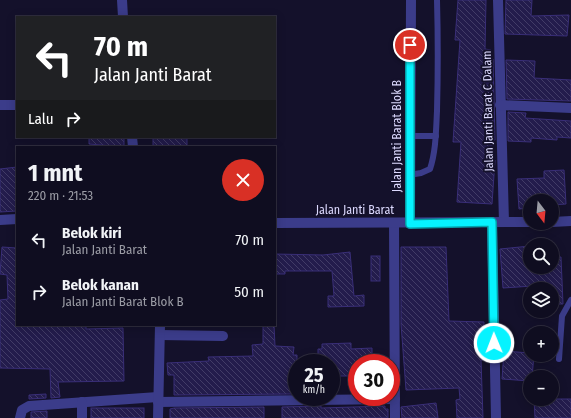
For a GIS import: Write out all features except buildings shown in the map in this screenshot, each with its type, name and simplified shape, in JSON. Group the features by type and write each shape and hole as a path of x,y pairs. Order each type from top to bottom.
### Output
{"street":[{"path":"122,0 123,16"},
{"name":"Jalan Janti Barat Blok B","path":"410,224 409,175 411,0"},
{"name":"Jalan Janti Barat C Dalam","path":"498,0 504,222"},
{"path":"2,105 16,105"},
{"path":"500,105 571,108"},
{"path":"0,220 16,219"},
{"path":"559,222 571,221"},
{"path":"492,222 496,418"},
{"name":"Jalan Janti Barat","path":"276,223 410,224 523,222"},
{"path":"394,223 395,354"},
{"path":"158,418 160,330 222,336"},
{"path":"20,418 22,410 25,407 82,402 158,399 348,399"},
{"path":"82,402 82,418"},
{"path":"395,406 395,418"}],"lane":[{"path":"409,175 421,173 430,169 436,136 438,60 437,0"},
{"path":"410,136 436,136"},
{"path":"559,359 562,316 571,300"}],"route":[{"path":"410,45 410,224 492,222 494,343"}]}
